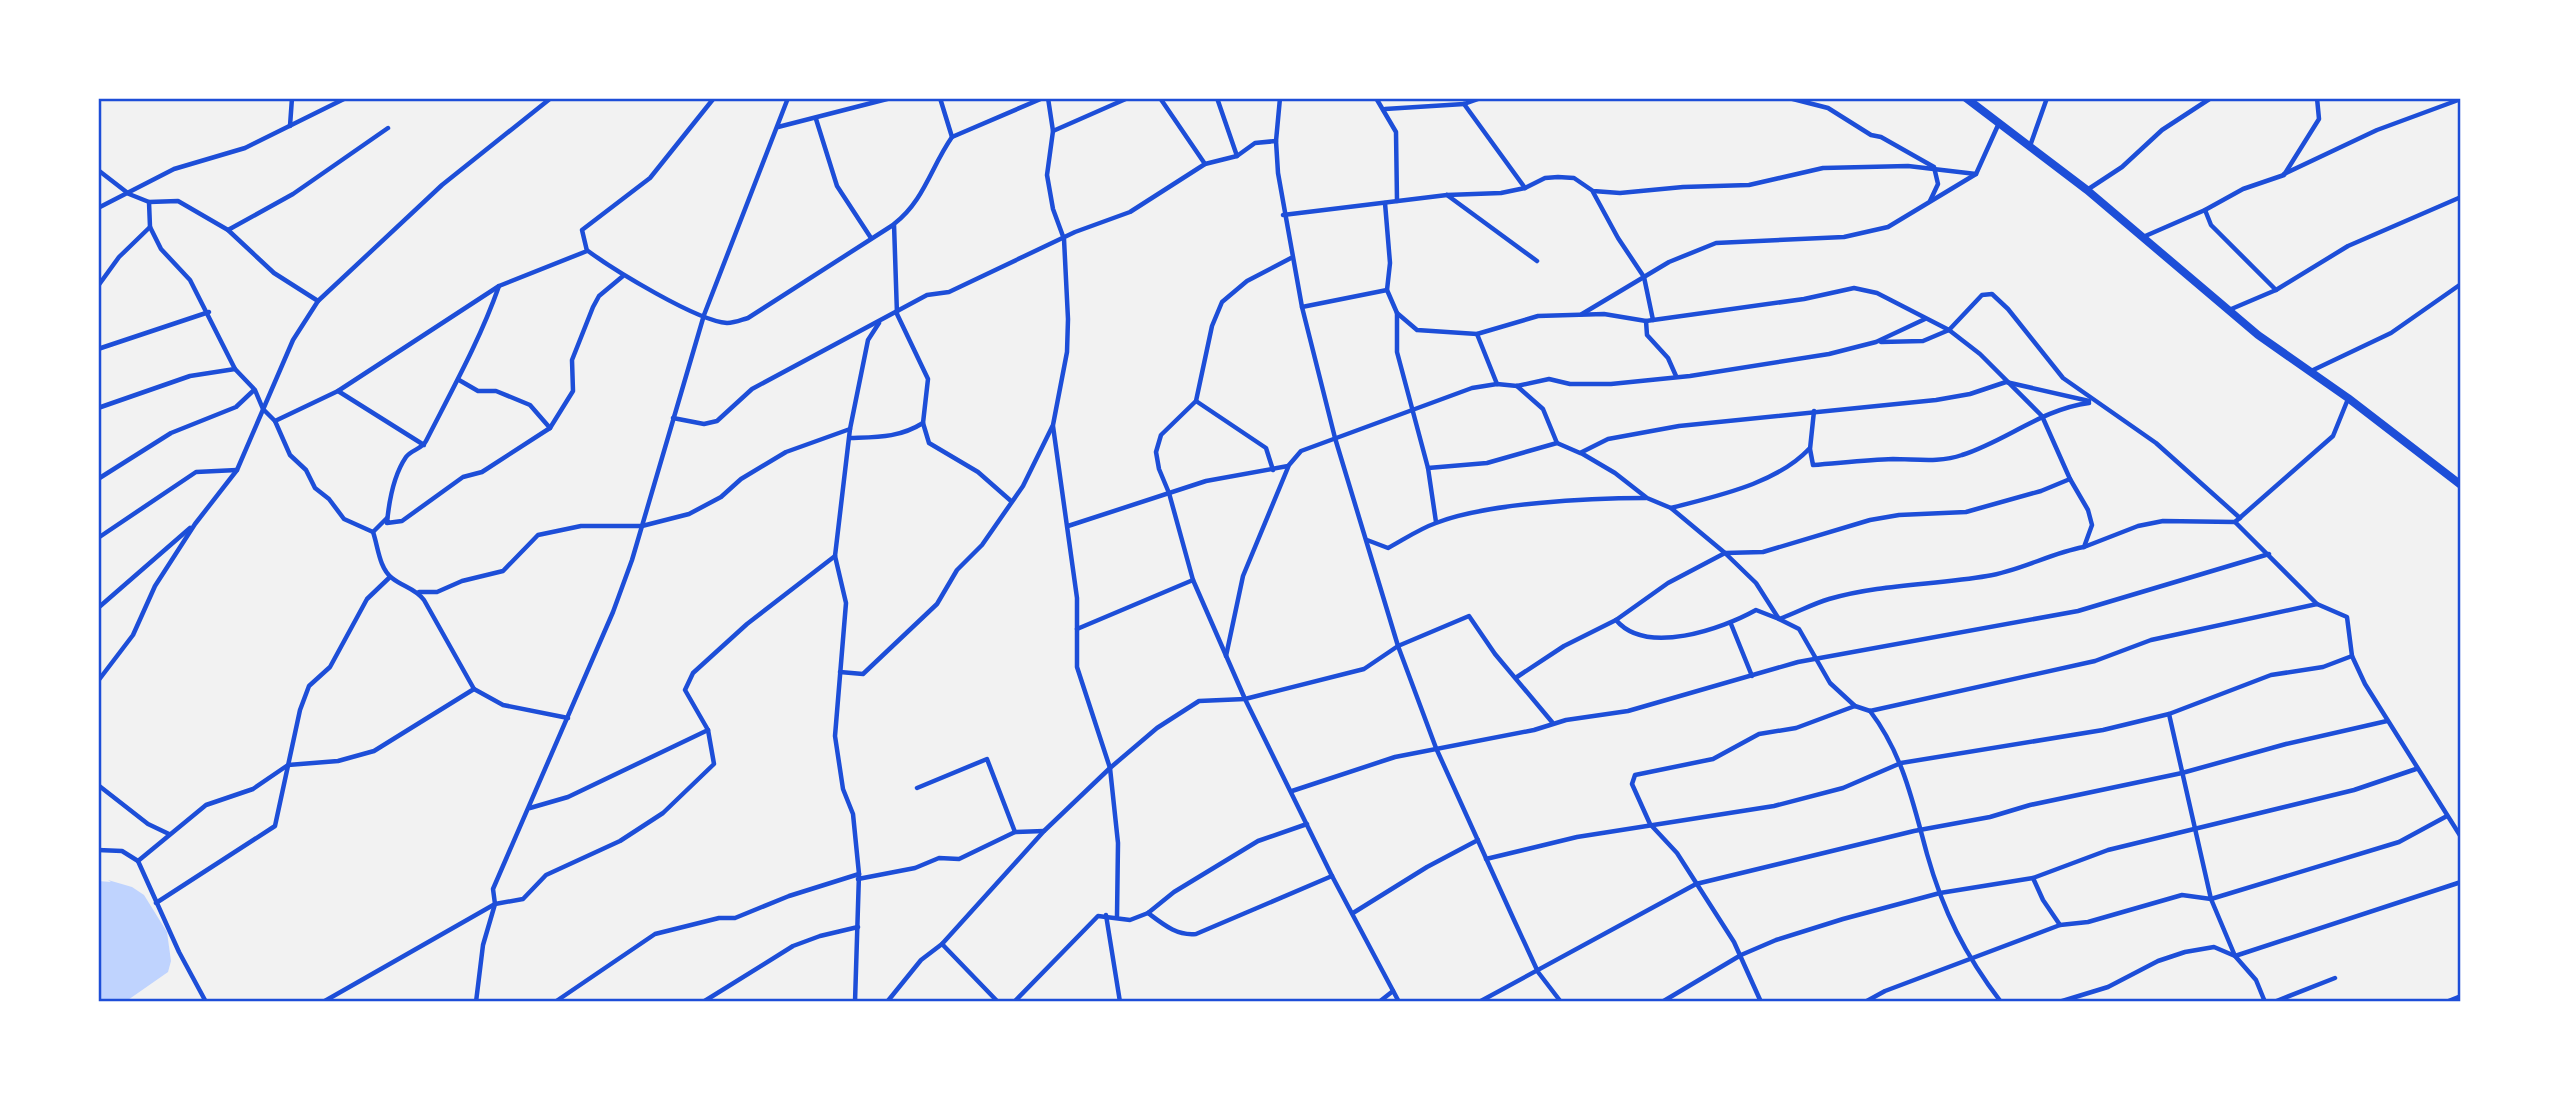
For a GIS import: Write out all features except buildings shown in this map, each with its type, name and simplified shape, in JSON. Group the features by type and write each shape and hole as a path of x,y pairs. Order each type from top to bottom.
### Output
{"highway":[{"path":"1966,98 2087,190 2140,238 2308,373 2348,398 2461,485"}],"street":[{"path":"290,126 292,98"},
{"path":"98,208 174,169 245,148 346,98"},
{"path":"98,681 133,635 155,586 195,524 237,470 293,340 318,301 442,185 551,98"},
{"path":"714,98 650,178 582,230 587,251 623,276 704,316 731,323 748,318 894,224 916,204 938,157 952,137 1046,98 1053,131 1047,175 1053,209 1064,239 1069,319 1067,352 1053,425 1023,486 982,545 957,570 937,604 863,674 840,672"},
{"path":"476,1002 483,945 495,904 493,890 613,612 642,526 704,316 788,98"},
{"path":"777,127 891,98"},
{"path":"940,98 952,137"},
{"path":"1053,131 1128,98"},
{"path":"1160,98 1205,164"},
{"path":"1217,98 1237,156"},
{"path":"1280,98 1276,141 1283,215 1301,307 1335,438 1398,646 1436,748 1486,859 1538,972 1561,1002"},
{"path":"1376,98 1385,109 1396,132 1397,201"},
{"path":"1385,109 1464,104 1481,98"},
{"path":"1789,98 1828,108 1871,135 1881,136 1934,167 1938,184 1930,201"},
{"path":"2029,146 2047,98"},
{"path":"2087,190 2122,167 2162,130 2211,98"},
{"path":"2284,174 2319,119 2317,98"},
{"path":"2140,238 2205,210 2242,189 2284,174 2377,130 2461,99"},
{"path":"1464,104 1525,188"},
{"path":"816,119 837,186 871,238"},
{"path":"1580,315 1669,262 1716,243 1868,234 1888,228 1976,174 1999,122"},
{"path":"228,230 293,194 388,128"},
{"path":"673,418 704,424 718,421 752,388 834,346 844,337 897,314 927,295 949,292 1087,227 1130,212 1205,164 1237,156 1255,143 1276,141"},
{"path":"1593,191 1619,193 1683,187 1749,186 1824,168 1934,167 1976,174"},
{"path":"98,170 129,194 149,202 178,201 228,230 274,274 318,301"},
{"path":"1283,215 1447,195 1501,193 1525,188 1545,178 1574,178 1593,191 1618,238 1644,277 1653,320"},
{"path":"1447,195 1537,261"},
{"path":"2228,310 2276,290 2348,246 2461,197"},
{"path":"149,202 150,227 161,249 191,281 236,369 255,390 263,409 275,421 290,455 306,470 315,488 329,499 344,519 373,532"},
{"path":"1385,203 1390,263 1387,290 1397,313 1397,352 1429,468 1436,522"},
{"path":"2205,210 2211,225 2276,290"},
{"path":"894,224 897,314 928,379 923,423 929,443 966,464 1011,501"},
{"path":"98,286 118,257 150,227"},
{"path":"275,421 338,391 499,286 587,251"},
{"path":"1291,258 1247,281 1222,302 1212,326 1196,401 1161,435 1156,452 1158,469 1169,493 1193,580 1245,699 1332,876 1399,1002"},
{"path":"499,286 458,380 424,445 407,455 390,496 387,523 401,521 463,477 482,472 550,428 574,387 572,360 593,307 599,296 623,276"},
{"path":"2308,373 2391,333 2461,284"},
{"path":"1397,313 1417,330 1477,334 1538,316 1604,314 1646,321 1804,299 1854,288 1877,293 1949,330 1980,354 2042,416 2070,479 2088,510 2092,525 2084,547"},
{"path":"1301,307 1387,290"},
{"path":"1876,342 1923,341 1949,330 1982,295 1992,294 2008,309 2063,379 2156,443 2237,520 2317,604 2347,617 2352,656 2416,769 2461,837"},
{"path":"98,349 209,312"},
{"path":"1226,656 1243,576 1289,466 1301,451 1472,388 1497,384 1517,386 1549,379 1570,384 1611,384 1829,354 1876,342 1925,319"},
{"path":"1646,321 1647,335 1668,358 1676,376"},
{"path":"852,1002 855,995 859,876 853,814 837,763 835,719 844,646 845,603 835,556 850,429 868,340 879,323"},
{"path":"1477,334 1497,384"},
{"path":"98,408 190,376 236,369"},
{"path":"458,380 478,391 496,391 530,405 550,428"},
{"path":"1580,453 1608,439 1644,431 1936,400 1970,394 2006,382 2094,402"},
{"path":"1517,386 1544,410 1557,443"},
{"path":"98,479 171,433 236,407 255,390"},
{"path":"338,391 424,445"},
{"path":"1779,620 1828,600 1879,589 1990,576 2025,566 2056,552 2084,547 2138,526 2163,521 2237,520 2333,436 2348,398"},
{"path":"1196,401 1266,448 1273,470"},
{"path":"1814,411 1810,449 1813,465 1891,459 1942,460 1974,451 2064,406 2094,402"},
{"path":"850,438 890,437 907,433 923,423"},
{"path":"1053,425 1077,598 1077,667 1110,768 1118,843 1117,916"},
{"path":"373,532 381,563 390,578 418,592 437,592 462,581 503,570 538,535 581,526 642,526 689,514 721,497 741,479 786,452 850,429"},
{"path":"1429,468 1487,463 1557,443 1615,473 1647,498 1671,508 1756,583 1779,620"},
{"path":"1671,508 1728,493 1800,459 1810,449"},
{"path":"1068,526 1206,481 1289,466"},
{"path":"98,538 195,472 237,470"},
{"path":"1517,677 1564,646 1616,620 1668,583 1725,553 1763,552 1889,517 1966,512 2041,491 2070,479"},
{"path":"1366,540 1388,548 1436,522 1489,511 1547,504 1647,498"},
{"path":"373,532 388,517"},
{"path":"98,608 195,524"},
{"path":"1292,791 1395,758 1534,730 1552,722 1628,711 1814,660 2078,611 2269,554"},
{"path":"323,1002 495,904 523,899 546,875 620,841 663,813 715,764 708,730 685,690 689,677 747,625 835,556"},
{"path":"156,902 275,826 300,710 309,686 330,667 367,599 390,578"},
{"path":"1077,629 1193,580"},
{"path":"418,592 474,690 503,705 568,718"},
{"path":"1616,620 1623,628 1646,636 1705,633 1731,624 1756,610 1799,629 1814,660 1830,683 1855,706 1870,711 2095,661 2151,640 2317,604"},
{"path":"887,1002 921,960 942,944 1044,831 1157,728 1199,701 1245,699 1364,669 1398,646 1469,616 1495,654 1552,722"},
{"path":"1731,624 1752,676"},
{"path":"1486,859 1577,837 1774,806 1843,788 1901,763 2103,730 2169,714 2271,675 2323,667 2352,656"},
{"path":"138,861 206,804 253,789 288,765 338,761 374,751 474,690"},
{"path":"1761,1002 1741,956 1677,853 1650,824 1632,784 1635,775 1713,759 1759,734 1797,728 1855,706"},
{"path":"1870,711 1888,734 1901,763 1940,893 1969,961 2001,1002"},
{"path":"2169,714 2211,899 2235,956 2256,980 2265,1002"},
{"path":"1479,1002 1696,884 1922,830 2182,773 2286,744 2388,721"},
{"path":"530,809 568,797 708,730"},
{"path":"917,788 987,759 1015,832"},
{"path":"1662,1002 1741,956 1776,940 1843,919 1940,893 2033,878 2108,850 2354,790 2416,769"},
{"path":"98,785 148,824 169,834"},
{"path":"1865,1002 1885,991 2060,925 2088,922 2182,895 2211,899 2399,842 2447,816"},
{"path":"1014,1002 1098,916 1117,916 1130,920 1149,914 1174,892 1258,841 1307,824"},
{"path":"555,1002 655,934 719,918 735,918 789,896 859,876 906,870 939,858 959,859 978,847 1015,832 1044,831"},
{"path":"1353,913 1427,867 1478,840"},
{"path":"98,850 122,851 138,861 206,1002"},
{"path":"1149,914 1172,930 1185,935 1196,934 1332,876"},
{"path":"2033,878 2060,925"},
{"path":"2059,1002 2108,987 2158,961 2185,952 2214,947 2235,956 2461,883"},
{"path":"1105,915 1119,1002"},
{"path":"703,1002 793,946 858,927"},
{"path":"942,944 998,1002"},
{"path":"2274,1002 2335,978"},
{"path":"1379,1002 1393,991"},
{"path":"2446,1002 2461,996"}],"water":[{"path":"108,880 132,887 144,895 167,932 171,961 168,972 125,1002 98,1002 98,881 111,882"}]}
